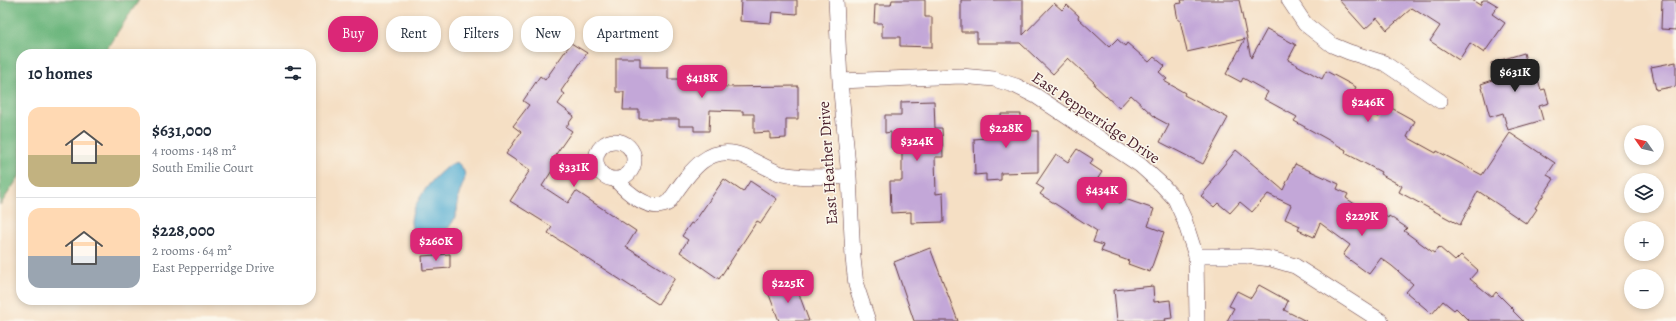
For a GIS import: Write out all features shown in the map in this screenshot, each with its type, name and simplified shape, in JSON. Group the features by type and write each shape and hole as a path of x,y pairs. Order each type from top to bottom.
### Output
{"street":[{"name":"East Heather Drive","path":"836,0 840,81 849,177 853,258 856,285 868,321"},
{"path":"1289,0 1305,24 1332,45 1384,63 1440,101"},
{"name":"East Pepperridge Drive","path":"840,81 961,76 994,79 1016,86 1036,96 1140,165 1175,199 1184,219 1196,256 1196,321"},
{"path":"615,180 645,203 652,206 662,206 668,203 702,160 717,152 730,152 742,155 778,173 788,175 849,177"},
{"path":"1196,256 1247,256 1271,259 1295,266 1381,321"}],"green space":[{"path":"0,0 139,0 106,49 16,49 16,181 0,205"}],"water":[{"path":"457,162 464,171 465,178 458,197 457,211 451,225 442,234 436,236 422,237 414,235 411,224 415,206 427,187 435,178 450,165"}],"building":[{"path":"741,0 797,0 797,14 772,12 771,23 740,21"},
{"path":"892,0 925,0 925,17 932,17 932,47 900,46 900,37 882,37 882,23 874,23 875,5 891,5"},
{"path":"961,0 1023,0 1023,35 1054,3 1062,10 1067,5 1079,16 1078,18 1109,47 1117,39 1125,46 1127,43 1149,62 1154,57 1165,66 1159,72 1167,79 1164,81 1185,93 1184,95 1228,118 1203,164 1160,142 1169,125 1156,118 1131,95 1119,108 1068,58 1053,74 1020,43 977,43 977,32 961,32"},
{"path":"1181,0 1239,0 1251,58 1267,29 1296,45 1288,60 1322,79 1326,71 1356,87 1349,101 1379,117 1386,105 1415,121 1407,137 1436,153 1437,151 1482,175 1510,133 1555,163 1547,175 1554,179 1535,208 1537,209 1527,224 1478,191 1460,225 1399,192 1402,186 1380,174 1381,172 1345,153 1346,150 1294,121 1297,117 1264,99 1268,92 1243,78 1241,82 1226,74 1245,39 1187,52 1175,4 1182,3"},
{"path":"1339,0 1472,0 1480,5 1483,0 1488,0 1498,6 1492,14 1505,23 1484,53 1470,43 1459,60 1430,41 1440,26 1412,8 1387,30 1377,18 1365,29"},
{"path":"1662,0 1676,0 1676,30 1661,29"},
{"path":"575,46 583,52 587,53 561,91 565,94 558,104 574,116 566,127 572,131 556,154 561,157 542,186 568,203 576,191 636,231 626,247 675,278 658,304 548,233 552,227 510,201 530,170 506,154 521,132 513,126 529,105 523,101 540,76 545,80 565,52 575,52"},
{"path":"1524,53 1528,68 1534,66 1541,90 1545,89 1549,103 1539,106 1543,120 1508,130 1503,113 1490,117 1481,84 1496,79 1491,63"},
{"path":"616,58 640,58 640,67 668,67 668,79 693,79 693,85 720,85 720,87 798,86 798,119 786,119 786,138 770,139 770,132 754,133 754,114 743,114 743,111 710,110 709,131 694,131 694,126 679,126 679,119 639,119 639,110 623,110 624,92 616,92"},
{"path":"1676,62 1676,86 1656,90 1651,67"},
{"path":"934,101 935,128 942,128 943,157 935,157 936,194 943,193 944,222 911,223 911,212 891,213 890,181 902,181 902,147 891,148 891,132 885,133 885,115 901,115 901,102"},
{"path":"1001,114 1021,114 1021,131 1038,131 1038,172 1001,173 1001,180 986,181 986,174 975,175 974,139 987,138 987,122 1001,122"},
{"path":"1077,149 1093,159 1090,164 1102,172 1093,186 1120,203 1122,198 1154,209 1148,226 1164,232 1150,272 1128,264 1129,261 1101,251 1103,245 1093,242 1097,231 1040,194 1044,189 1036,184 1056,154 1068,162"},
{"path":"1236,150 1283,190 1295,164 1339,184 1337,189 1348,194 1346,198 1366,212 1371,206 1388,218 1389,216 1407,228 1404,231 1434,253 1439,247 1455,261 1461,255 1478,270 1470,279 1492,297 1496,292 1523,321 1469,321 1456,308 1454,310 1443,301 1432,314 1406,292 1413,284 1392,266 1381,258 1369,274 1343,255 1350,245 1320,223 1314,237 1298,230 1300,226 1285,219 1291,205 1268,194 1252,212 1240,202 1230,213 1218,203 1214,207 1201,196 1212,183 1210,182"},
{"path":"724,179 743,192 750,181 777,199 761,223 757,221 719,279 680,252 688,240 682,236 691,223 693,224"},
{"path":"930,248 958,321 914,321 894,262"},
{"path":"450,254 450,268 423,270 422,256"},
{"path":"794,281 809,321 779,321 768,292"},
{"path":"1259,285 1288,301 1284,310 1306,321 1227,321 1234,308 1229,306 1237,291 1251,298"},
{"path":"1153,286 1154,302 1170,300 1172,318 1165,319 1166,321 1117,321 1114,290"}]}
